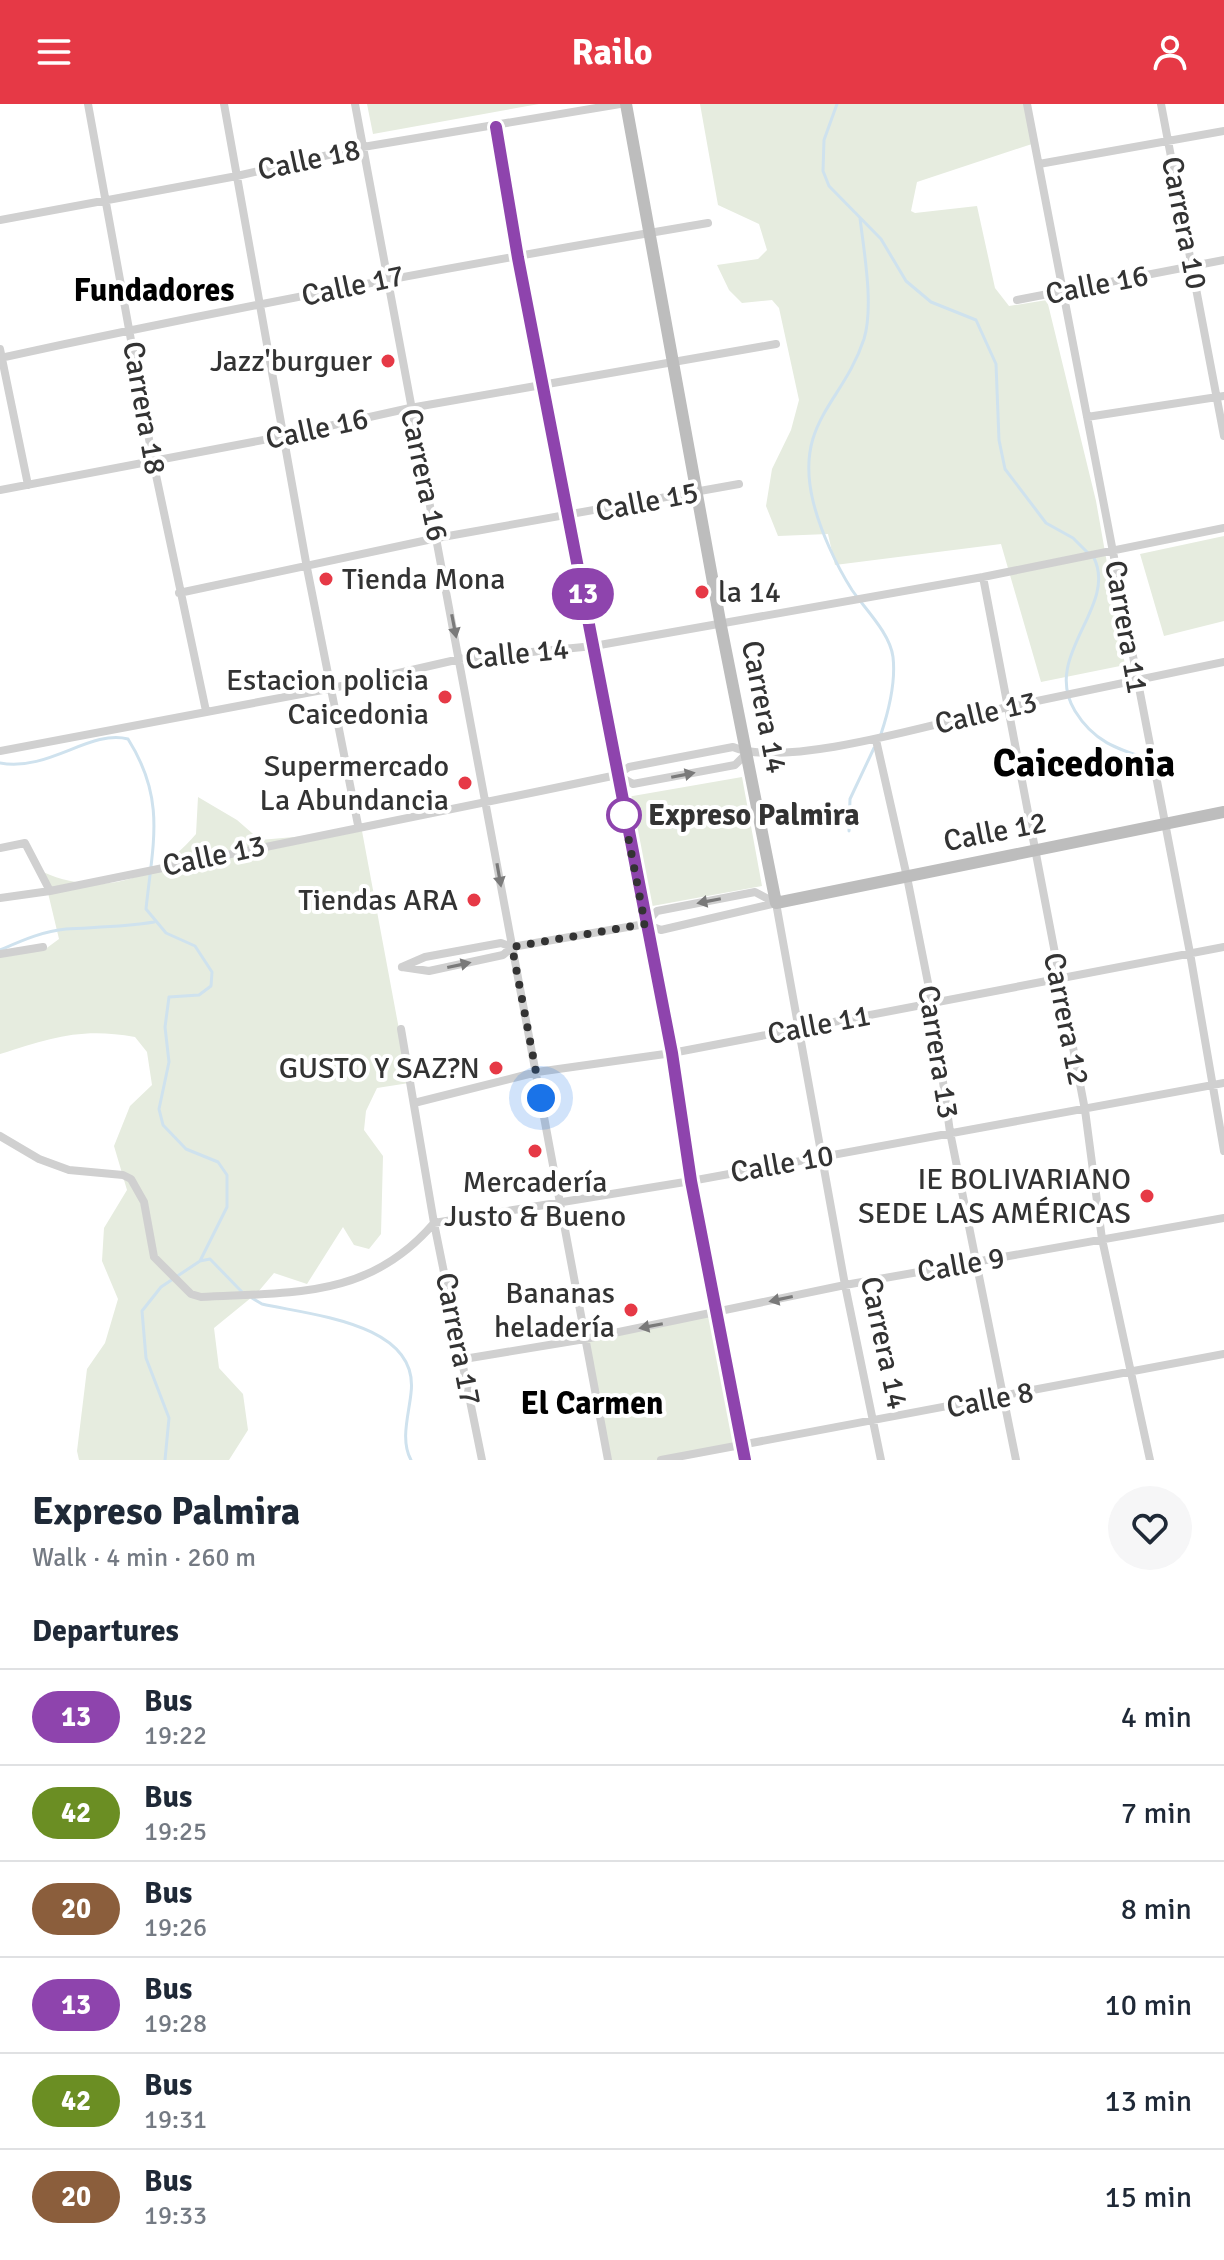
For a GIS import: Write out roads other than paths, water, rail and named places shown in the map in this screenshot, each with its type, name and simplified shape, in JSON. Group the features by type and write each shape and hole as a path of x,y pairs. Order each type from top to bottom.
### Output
{"main road":[{"name":"Carrera 14","path":"626,104 720,621 776,903"},
{"name":"Calle 12","path":"776,903 1224,812"}],"street":[{"name":"Carrera 18","path":"88,104 153,461 206,711"},
{"path":"224,104 307,568 358,825"},
{"name":"Carrera 16","path":"355,104 608,1460"},
{"name":"Calle 18","path":"0,220 237,176 363,147 620,104"},
{"name":"Carrera 11","path":"1027,104 1190,953 1224,1151"},
{"name":"Carrera 10","path":"1161,104 1220,397 1224,436"},
{"path":"496,127 518,258 672,1053 691,1181 745,1460"},
{"path":"1039,164 1224,131"},
{"name":"Calle 17","path":"1,355 260,306 386,277 518,258 708,223"},
{"name":"Calle 16","path":"1017,300 1224,260"},
{"name":"Calle 16","path":"0,490 284,436 410,408 545,387 776,344"},
{"path":"1,355 28,485"},
{"path":"1087,417 1220,397"},
{"name":"Calle 15","path":"179,593 437,538 739,484"},
{"name":"Calle 14","path":"0,751 333,688 460,659 594,646 720,621 983,577 1224,528"},
{"name":"Carrera 12","path":"983,577 1085,1110 1102,1239 1150,1460"},
{"name":"Calle 13","path":"0,898 50,891 358,825 486,803 617,775 629,767 733,747 747,753 773,754 876,740 1006,708 1224,662"},
{"name":"Carrera 13","path":"876,740 932,1003 950,1132 1016,1460"},
{"name":"Calle 13","path":"617,775 633,784 735,765 747,753"},
{"path":"0,848 25,843 50,891"},
{"name":"Calle 12","path":"645,924 657,911 755,892 776,903"},
{"name":"Calle 12","path":"512,947 503,955 429,971 402,967 425,957 501,943 512,947 645,924 661,930 776,903"},
{"name":"Carrera 14","path":"776,903 845,1285 881,1460"},
{"path":"0,954 43,947"},
{"name":"Calle 11","path":"414,1103 537,1072 672,1053 1058,976 1224,947"},
{"name":"Carrera 17","path":"401,1029 434,1223 464,1359 482,1460"},
{"name":"Calle 10","path":"434,1223 559,1200 691,1181 1224,1083"},
{"path":"0,1136 39,1159 69,1170 123,1175 131,1179 144,1202 154,1257 191,1294 201,1297 311,1291 377,1272 418,1241 434,1223"},
{"name":"Calle 9","path":"464,1359 585,1339 845,1285 1224,1218"},
{"name":"Calle 8","path":"661,1460 1005,1398 1224,1354"}],"waterway":[{"path":"837,104 824,140 823,171 829,186 881,239 906,281 931,302 976,320 996,364 999,440 1005,469 1046,523 1073,538 1088,553"},
{"path":"860,218 867,279 867,326 855,361 815,432 809,474 816,512 834,558 891,648 893,686 881,734"},
{"path":"1094,558 1099,576 1096,595 1072,651 1067,671 1067,691 1082,722 1098,737 1117,748 1151,760"},
{"path":"0,763 35,762 99,740 128,739 148,781 152,801 153,842 146,909 166,933 195,946 212,972 211,986 199,995 169,997 165,1027 169,1062 159,1109 163,1125 186,1149 218,1162 227,1175 227,1207 200,1261 161,1287 142,1311 146,1358 169,1418 165,1460"},
{"path":"849,831 850,799 874,748"},
{"path":"0,950 57,930 154,922"},
{"path":"200,1261 210,1259 242,1292"},
{"path":"252,1298 262,1304 358,1326 398,1351 409,1370 411,1393 406,1444 411,1460"}],"place":[{"name":"Jazz'burguer","path":"388,361"},
{"name":"Tienda Mona","path":"326,579"},
{"name":"la 14","path":"702,592"},
{"name":"Estacion policia Caicedonia","path":"445,697"},
{"name":"Supermercado La Abundancia","path":"465,783"},
{"name":"Expreso Palmira","path":"624,815"},
{"name":"Tiendas ARA","path":"474,900"},
{"name":"GUSTO Y SAZ?N","path":"496,1068"},
{"name":"Mercadería Justo & Bueno","path":"535,1151"},
{"name":"IE BOLIVARIANO SEDE LAS AMÉRICAS","path":"1147,1196"},
{"name":"Bananas heladería","path":"631,1310"}],"district":[{"name":"Fundadores","path":"154,290"},
{"name":"Caicedonia","path":"1084,763"},
{"name":"El Carmen","path":"592,1403"}]}
